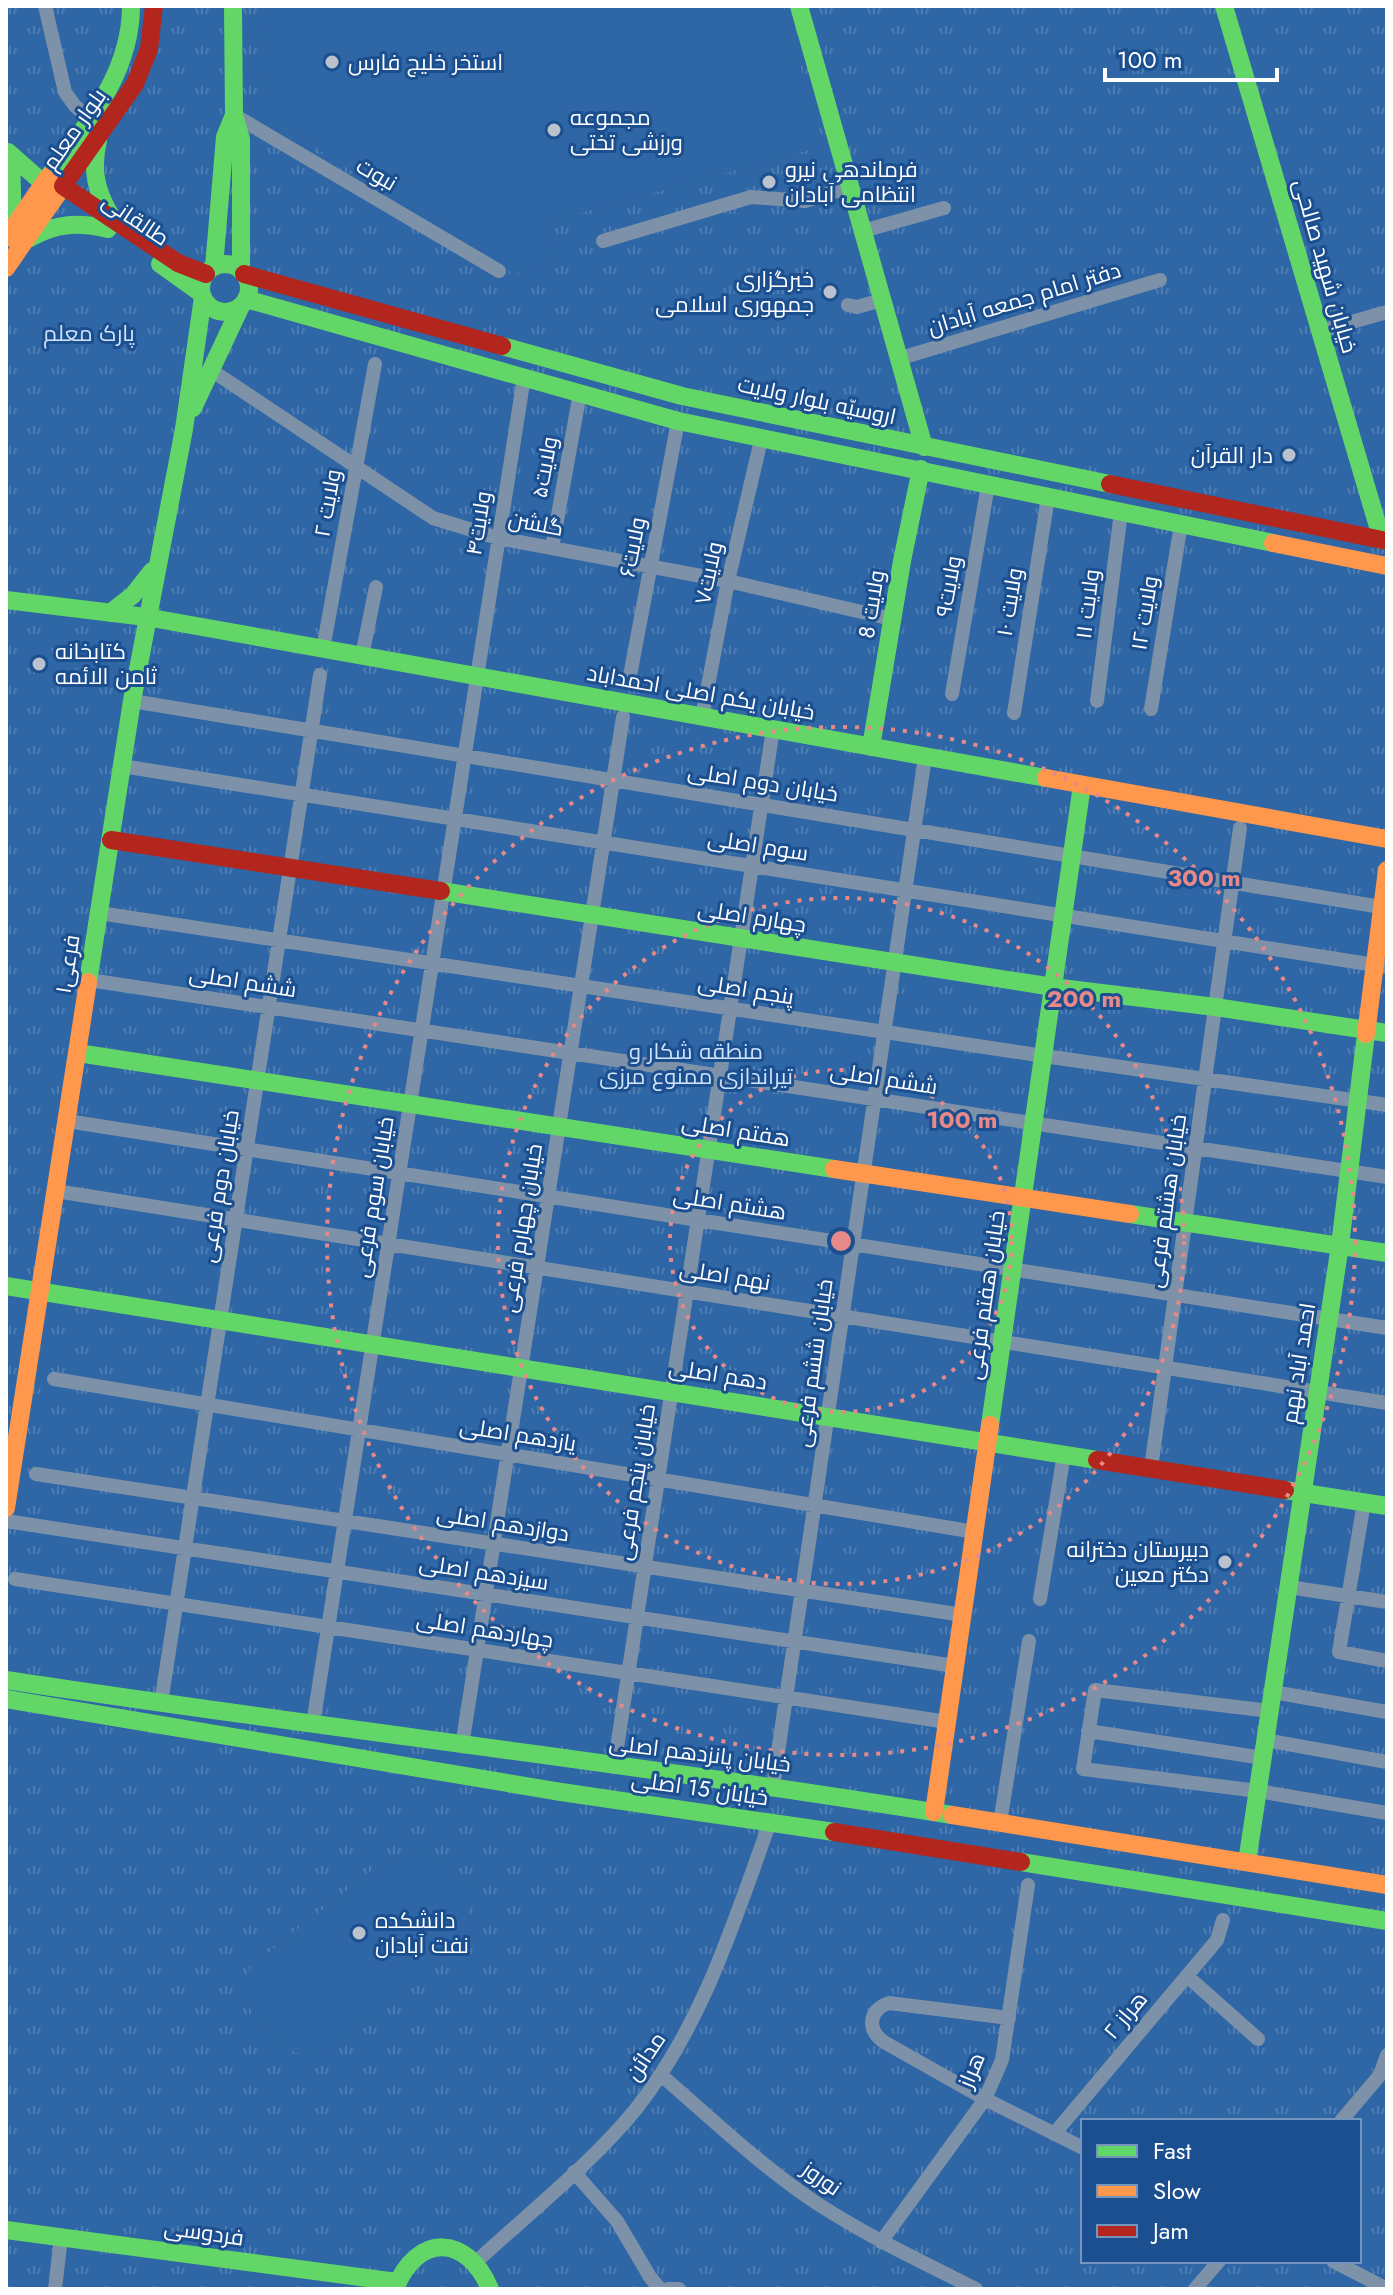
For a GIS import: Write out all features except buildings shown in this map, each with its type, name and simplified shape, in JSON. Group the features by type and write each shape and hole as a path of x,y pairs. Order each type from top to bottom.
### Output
{"main road":[{"name":"بلوار معلم","path":"96,123 128,46 131,6"},
{"name":"بلوار معلم","path":"6,268 14,236 96,123 135,84 149,49 154,6"},
{"path":"184,429 249,286 243,273 241,139 234,115 233,6"},
{"path":"799,6 924,447"},
{"name":"خیابان شهید صالحی","path":"1224,6 1384,541"},
{"path":"184,429 202,285 210,270 225,137 234,115"},
{"path":"9,153 14,236 64,223 111,224 94,175 96,123"},
{"name":"طالقانی","path":"9,153 111,224 178,263 210,270"},
{"name":"طالقانی","path":"111,224 203,296"},
{"path":"210,270 226,264 243,273"},
{"name":"اروسیّه بلوار ولایت","path":"243,273 682,396 1384,541"},
{"path":"203,296 220,311 227,312 243,302 678,421 761,440 921,469 1387,566"},
{"path":"678,421 684,409 682,396"},
{"path":"707,426 704,413 712,402"},
{"name":"فرعی۱","path":"6,1508 9,1471 41,1291 132,701 184,429"},
{"name":"ولایت 8","path":"871,747 921,469"},
{"path":"1147,517 1155,506 1153,493"},
{"path":"1186,525 1199,503"},
{"path":"110,613 145,583 157,562"},
{"name":"خیابان یکم اصلی احمداباد","path":"6,600 146,617 1387,839"},
{"name":"خیابان هفتم فرعی","path":"934,1812 1082,785"},
{"name":"چهارم اصلی","path":"111,840 1053,987 1378,1031"},
{"name":"احمد آباد نهم","path":"1247,1862 1359,1101 1378,1031 1387,870"},
{"name":"هفتم اصلی","path":"78,1053 1387,1253"},
{"name":"دهم اصلی","path":"6,1286 1387,1506"},
{"name":"خیابان پانزدهم اصلی","path":"6,1680 462,1746 773,1786 1247,1862 1386,1881"},
{"name":"خیابان 15 اصلی","path":"6,1699 561,1792 770,1822 1387,1921"},
{"path":"560,1759 555,1775 561,1792"},
{"path":"1126,1879 1133,1844"},
{"name":"فردوسی","path":"6,2230 396,2285"},
{"path":"396,2285 409,2260 435,2247 450,2247 465,2252 477,2261 490,2289"}],"street":[{"path":"45,6 65,92 75,106 96,123"},
{"name":"نبوت","path":"234,115 499,271"},
{"path":"603,241 751,197 805,201 850,187"},
{"path":"863,231 944,208"},
{"name":"دفتر امام جمعه آبادان","path":"901,358 1160,280"},
{"path":"848,305 857,307 882,300"},
{"path":"1320,331 1387,312"},
{"name":"ولایت ۲","path":"323,649 375,364"},
{"name":"گلشن","path":"211,370 433,518 498,538 728,581 892,619"},
{"name":"ولایت۴","path":"476,676 524,377"},
{"name":"ولایت۵","path":"552,548 580,393"},
{"name":"ولایت۶","path":"629,681 678,421"},
{"name":"ولایت۷","path":"702,717 728,581 761,440"},
{"name":"ولایت۹","path":"952,694 988,485"},
{"name":"ولایت ۱۰","path":"1014,713 1048,497"},
{"name":"ولایت ۱۱","path":"1097,701 1121,512"},
{"name":"ولایت ۱۲","path":"1151,709 1186,525"},
{"path":"362,656 376,587"},
{"name":"خیابان دوم فرعی","path":"161,1703 320,675"},
{"name":"خیابان سوم فرعی","path":"313,1724 476,676"},
{"name":"خیابان دوم اصلی","path":"132,701 1385,908"},
{"name":"خیابان چهارم فرعی","path":"462,1746 623,717"},
{"name":"خیابان پنجم فرعی","path":"614,1767 773,729"},
{"name":"خیابان ششم فرعی","path":"773,1786 925,757"},
{"name":"سوم اصلی","path":"122,766 1382,966"},
{"name":"خیابان هشتم فرعی","path":"1151,1468 1240,828"},
{"name":"پنجم اصلی","path":"99,913 1387,1105"},
{"name":"ششم اصلی","path":"89,980 1387,1177"},
{"name":"هشتم اصلی","path":"67,1121 1387,1328"},
{"name":"نهم اصلی","path":"56,1191 1387,1403"},
{"name":"یازدهم اصلی","path":"54,1379 975,1532"},
{"path":"1040,1599 1064,1454"},
{"name":"دوازدهم اصلی","path":"36,1474 963,1615"},
{"path":"1364,1502 1339,1652 1387,1661"},
{"name":"سیزدهم اصلی","path":"6,1521 955,1666"},
{"name":"چهاردهم اصلی","path":"15,1579 947,1722"},
{"path":"1289,1587 1387,1602"},
{"path":"1000,1823 1029,1641"},
{"path":"1387,1712 1095,1690 1083,1769 1258,1791 1387,1813"},
{"path":"1088,1731 1387,1762"},
{"name":"مدائن","path":"477,2261 626,2120 661,2075 692,2024 716,1971 770,1822"},
{"name":"هراز","path":"881,2242 985,2099 1002,2060 1028,1885"},
{"name":"هراز ۲","path":"1054,2134 1217,1940 1223,1920"},
{"path":"1187,1976 1258,2039"},
{"path":"1009,2018 889,2003 877,2008 871,2020 878,2038 985,2099 1081,2147"},
{"path":"1343,2119 1384,2076 1387,2055"},
{"name":"نوروز","path":"661,2075 756,2157 816,2203 881,2242 976,2289"},
{"path":"574,2172 617,2221 660,2289"},
{"path":"55,2289 61,2237"},
{"path":"1195,2289 1217,2263"},
{"path":"1337,2263 1387,2289"},
{"path":"668,2289 679,2289"}],"green space":[{"name":"منطقه شکار و تیراندازی ممنوع مرزی","path":"6,6 1387,6 1387,2289 6,2289"},
{"name":"مجموعه ورزشی تختی","path":"259,6 783,6 824,146 549,222 558,263 514,274 264,115"},
{"path":"425,1851 449,1868 464,1886 468,1909 463,1938 325,2053 306,2055 275,2041 259,2024 248,2003 250,1967 391,1855"}],"traffic: fast":[{"path":"49,176 92,117 115,76 124,54 131,6"},
{"path":"233,6 234,115 241,139 241,271"},
{"path":"799,6 924,447"},
{"path":"1224,6 1382,540"},
{"path":"214,267 225,137 234,115"},
{"path":"98,141 96,180 111,216"},
{"path":"8,152 52,191"},
{"path":"11,156 13,228"},
{"path":"30,238 68,225 108,229"},
{"path":"160,264 202,294"},
{"path":"225,264 242,271 249,288 242,305 225,312 208,305 201,288 208,271 225,264"},
{"path":"88,982 132,701 184,429 203,297"},
{"path":"246,299 678,421 1273,543"},
{"path":"193,408 241,306"},
{"path":"502,346 682,396 1110,484"},
{"path":"871,747 902,561 921,469"},
{"path":"110,613 133,595 152,571"},
{"path":"6,600 146,617 1046,778"},
{"path":"990,1425 1082,785"},
{"path":"441,891 1053,987 1387,1033"},
{"path":"1247,1862 1340,1245 1366,1034"},
{"path":"78,1053 834,1169"},
{"path":"1130,1214 1387,1253"},
{"path":"6,1286 1097,1460"},
{"path":"1285,1490 1387,1506"},
{"path":"6,1680 952,1815"},
{"path":"6,1699 561,1792 834,1832"},
{"path":"1021,1862 1387,1921"},
{"path":"6,2230 397,2282"},
{"path":"395,2289 404,2271 416,2258 442,2247 456,2250 469,2258 490,2289"}],"traffic: slow":[{"path":"6,238 49,176 63,186 6,268"},
{"path":"1273,543 1387,566"},
{"path":"1046,778 1387,839"},
{"path":"1366,1034 1387,870"},
{"path":"6,1508 88,982"},
{"path":"834,1169 1130,1214"},
{"path":"934,1812 990,1425"},
{"path":"952,1815 1387,1885"}],"traffic: jam":[{"path":"154,6 149,49 135,84 63,186 178,263 206,274"},
{"path":"244,274 502,346"},
{"path":"1110,484 1387,541"},
{"path":"111,840 441,891"},
{"path":"1097,1460 1285,1490"},
{"path":"834,1832 1021,1862"}],"place":[{"name":"استخر خلیج فارس","path":"332,62"},
{"name":"مجموعه ورزشی تختی","path":"554,130"},
{"name":"فرماندهی نیرو انتظامی آبادان","path":"769,182"},
{"name":"خبرگزاری جمهوری اسلامی","path":"830,292"},
{"name":"دار القرآن","path":"1289,455"},
{"name":"کتابخانه ثامن الائمه","path":"39,664"},
{"name":"دبیرستان دخترانه دکتر معین","path":"1225,1562"},
{"name":"دانشکده نفت آبادان","path":"359,1933"}],"park label":[{"name":"پارک معلم","path":"89,333"}]}
